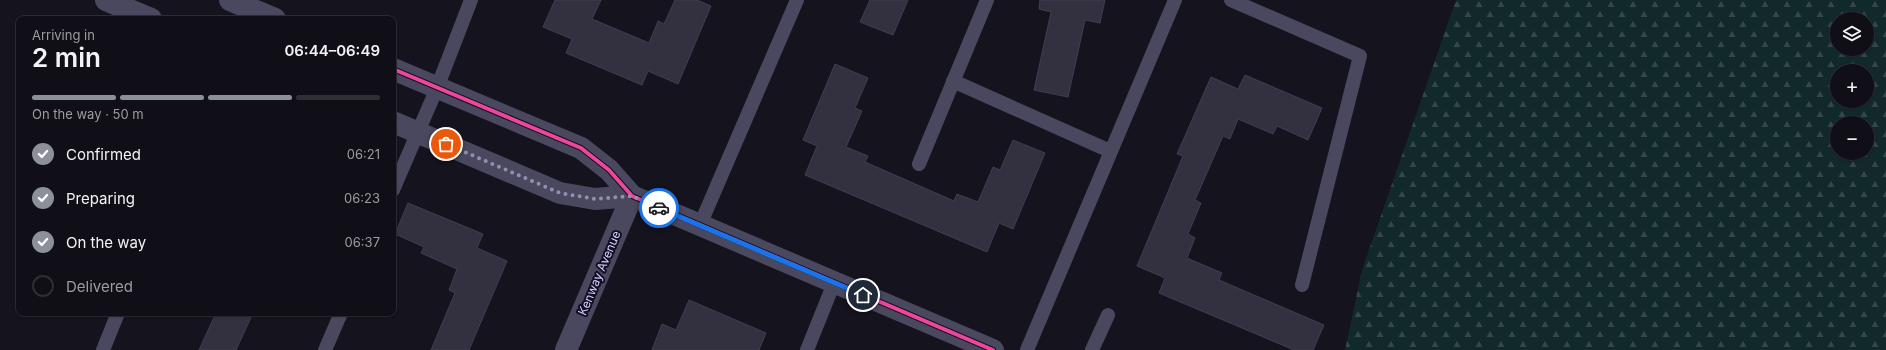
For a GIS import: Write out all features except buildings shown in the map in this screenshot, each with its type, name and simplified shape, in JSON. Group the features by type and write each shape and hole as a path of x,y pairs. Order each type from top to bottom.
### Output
{"street":[{"path":"106,0 144,16"},
{"path":"242,7 267,16"},
{"path":"396,70 581,148 609,170 632,196 993,350"},
{"path":"396,123 560,193 595,199 632,196"},
{"name":"Kenway Avenue","path":"566,350 632,196"}],"lane":[{"path":"396,183 437,88 472,0"},
{"path":"700,225 797,0"},
{"path":"919,164 987,0"},
{"path":"1027,350 1175,0"},
{"path":"1231,0 1360,56 1302,285"},
{"path":"953,81 1110,151"},
{"path":"807,350 834,283"},
{"path":"1092,350 1108,315"},
{"path":"103,350 117,316"},
{"path":"325,350 340,316"}],"green space":[{"path":"1456,0 1886,0 1886,350 1345,350 1362,270"}],"cycle path":[{"path":"396,70 581,148 609,170 632,196 993,350"}],"way so far":[{"path":"446,144 560,193 595,199 632,196 659,208"}],"route":[{"path":"659,208 863,295"}]}
